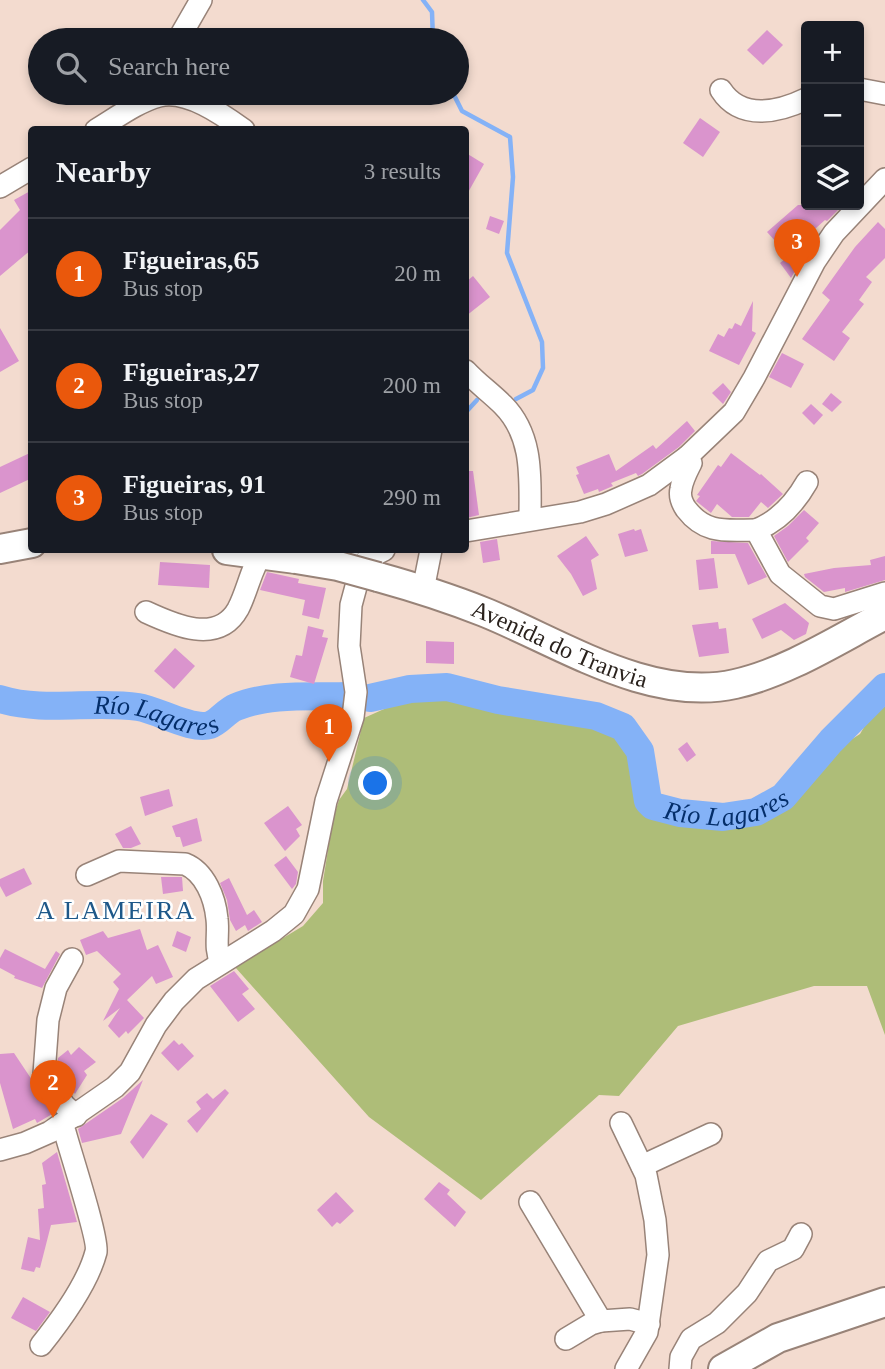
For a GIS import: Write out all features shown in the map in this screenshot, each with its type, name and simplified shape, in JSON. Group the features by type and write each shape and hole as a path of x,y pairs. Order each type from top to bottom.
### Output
{"main road":[{"path":"0,549 28,544"},
{"name":"Avenida do Tranvia","path":"267,553 338,566 380,556 423,590 484,612 641,680 677,687 702,688 760,677 885,615"},
{"path":"723,1369 778,1338 885,1302"}],"street":[{"path":"185,28 201,0"},
{"path":"721,90 726,97 743,108 757,111 784,108 801,101"},
{"path":"864,90 885,94"},
{"path":"103,126 138,105"},
{"path":"205,105 214,108 239,126"},
{"path":"0,187 28,170"},
{"path":"469,530 580,512 631,495 687,457 734,412 815,261 834,233 885,179"},
{"path":"469,375 505,407 526,443 530,466 530,519"},
{"path":"687,457 691,463 681,486 682,504 704,527 715,530 756,530 770,524 798,498 807,482"},
{"path":"756,530 780,573 820,606 834,609 885,593"},
{"path":"146,612 178,627 203,630 225,624 237,611 262,553"},
{"path":"423,590 430,553"},
{"path":"0,1150 25,1143 67,1121 115,1087 130,1072 156,1025 174,1001 196,979 273,931 294,914 308,889 326,801 353,717 356,692 349,646 351,605 361,568 368,558 380,556"},
{"path":"87,875 119,861 185,864 195,868 203,877 214,904 217,920 216,953 220,963"},
{"path":"41,1345 76,1295 97,1250 65,1132 67,1121 64,1105 44,1074 48,1020 56,988 72,959"},
{"path":"621,1123 646,1175 655,1220 658,1255 647,1332 626,1369"},
{"path":"642,1166 710,1134"},
{"path":"530,1202 601,1321"},
{"path":"680,1369 681,1357 691,1339 718,1323 747,1293 768,1261 793,1249 801,1234"},
{"path":"566,1339 601,1321 630,1319 649,1324"}],"green space":[{"path":"443,695 485,708 583,724 618,737 628,747 632,756 639,800 645,814 667,814 716,822 755,821 782,810 797,794 809,775 821,769 832,752 860,734 885,703 885,1035 867,986 814,986 678,1026 619,1096 599,1095 481,1200 369,1117 235,967 303,926 323,903 323,881 333,819 339,800 347,789 364,718 402,701"}],"building":[{"path":"767,30 783,45 763,65 747,50"},
{"path":"700,118 720,132 703,157 683,143"},
{"path":"469,155 484,164 469,191"},
{"path":"28,192 28,252 0,276 0,230 20,210 14,200"},
{"path":"798,205 801,205 801,210 838,210 787,254 767,232"},
{"path":"490,216 504,221 499,234 486,229"},
{"path":"878,222 885,229 885,258 866,277 872,282 859,300 864,304 842,332 850,338 834,361 802,339 830,300 822,293 855,247"},
{"path":"790,255 800,262 791,278 780,263"},
{"path":"473,276 490,297 469,314 469,279"},
{"path":"753,301 752,331 756,333 739,365 709,351 718,334 724,337 735,323 741,326"},
{"path":"0,328 19,361 0,372"},
{"path":"782,353 804,364 791,388 769,377"},
{"path":"723,383 731,392 723,404 712,393"},
{"path":"831,393 842,402 832,412 822,404"},
{"path":"811,404 823,415 814,425 802,413"},
{"path":"687,421 695,431 679,447 642,474 638,476 636,473 611,483 613,486 599,492 598,489 584,494 576,475 579,474 576,467 609,454 616,471 653,445 656,449"},
{"path":"731,453 783,494 768,508 761,502 749,517 732,517 717,504 711,513 696,501 700,496 697,495 718,465 721,467"},
{"path":"28,454 28,480 0,493 0,467"},
{"path":"469,471 473,471 479,515 469,517"},
{"path":"804,510 819,523 806,538 809,541 788,562 774,536"},
{"path":"641,529 648,551 625,557 618,534"},
{"path":"586,536 599,555 591,560 597,589 583,596 557,556"},
{"path":"497,539 500,560 483,563 480,542"},
{"path":"711,541 748,543 767,577 748,585 735,554 711,554"},
{"path":"885,556 885,580 845,592 845,588 824,592 804,574 871,565 870,560"},
{"path":"714,558 718,588 699,590 696,560"},
{"path":"160,562 210,565 209,588 158,585"},
{"path":"267,572 299,579 298,583 326,588 319,619 302,615 305,600 260,590"},
{"path":"785,603 809,623 806,634 794,640 781,630 762,639 752,619"},
{"path":"718,622 719,629 726,628 729,653 699,657 692,625"},
{"path":"308,626 324,630 322,637 328,638 314,684 290,677 296,655 302,656"},
{"path":"426,641 454,642 454,664 426,663"},
{"path":"175,648 195,666 174,689 154,671"},
{"path":"687,742 696,755 687,762 678,749"},
{"path":"169,789 173,806 145,816 140,797"},
{"path":"288,806 302,825 296,829 300,836 285,851 264,823"},
{"path":"197,818 202,841 183,847 172,826"},
{"path":"131,826 141,844 123,848 115,834"},
{"path":"286,856 298,872 296,884 292,889 274,865"},
{"path":"24,868 32,884 6,897 0,886 0,879"},
{"path":"161,877 182,877 183,891 163,894"},
{"path":"229,878 247,915 254,910 262,922 248,931 245,925 236,931 230,920 227,900 220,883"},
{"path":"140,929 147,950 158,945 173,977 156,984 152,976 127,1000 144,1018 128,1034 126,1031 119,1038 108,1026 120,1008 103,1021 119,989 113,982 121,974 97,951 86,955 80,940 103,931 108,938"},
{"path":"177,931 191,937 186,952 172,946"},
{"path":"5,949 45,969 56,951 60,954 42,988 14,978 15,976 0,968 0,958"},
{"path":"234,971 249,989 242,994 255,1009 238,1022 210,986"},
{"path":"174,1040 179,1045 182,1043 194,1056 178,1071 161,1053"},
{"path":"79,1047 96,1062 84,1071 87,1075 75,1094 57,1071 58,1058 68,1050 71,1055"},
{"path":"14,1053 54,1113 37,1123 35,1119 13,1129 0,1083 0,1054"},
{"path":"143,1080 121,1134 82,1143 78,1129 123,1098"},
{"path":"225,1089 229,1093 197,1133 187,1121 201,1109 196,1102 207,1093 213,1099"},
{"path":"151,1114 168,1124 143,1159 130,1142"},
{"path":"57,1152 77,1222 51,1225 40,1268 36,1267 34,1272 21,1269 28,1237 40,1240 38,1209 44,1208 42,1185 46,1184 42,1163"},
{"path":"439,1182 450,1190 447,1194 466,1212 455,1227 424,1199"},
{"path":"336,1192 354,1211 340,1224 337,1222 332,1227 317,1210"},
{"path":"23,1297 50,1312 36,1331 11,1318"}],"waterway":[{"path":"423,0 432,12 433,28"},
{"path":"459,105 462,111 510,137 513,177 507,253 542,342 543,368 533,390 516,399"},
{"path":"469,409 477,400"},
{"name":"Río Lagares","path":"370,698 410,689 447,687 498,700 596,716 623,727 640,751 648,801 653,806 680,813 723,817 756,812 783,797 831,741 885,687"},
{"name":"Río Lagares","path":"0,699 34,705 138,707 185,723 203,726 213,724 236,707 262,700 347,696"}],"place":[{"name":"Figueiras, 91","path":"797,277"},
{"name":"Figueiras,65","path":"329,762"},
{"name":"Figueiras,27","path":"53,1118"}],"district":[{"name":"A LAMEIRA","path":"116,910"}]}
